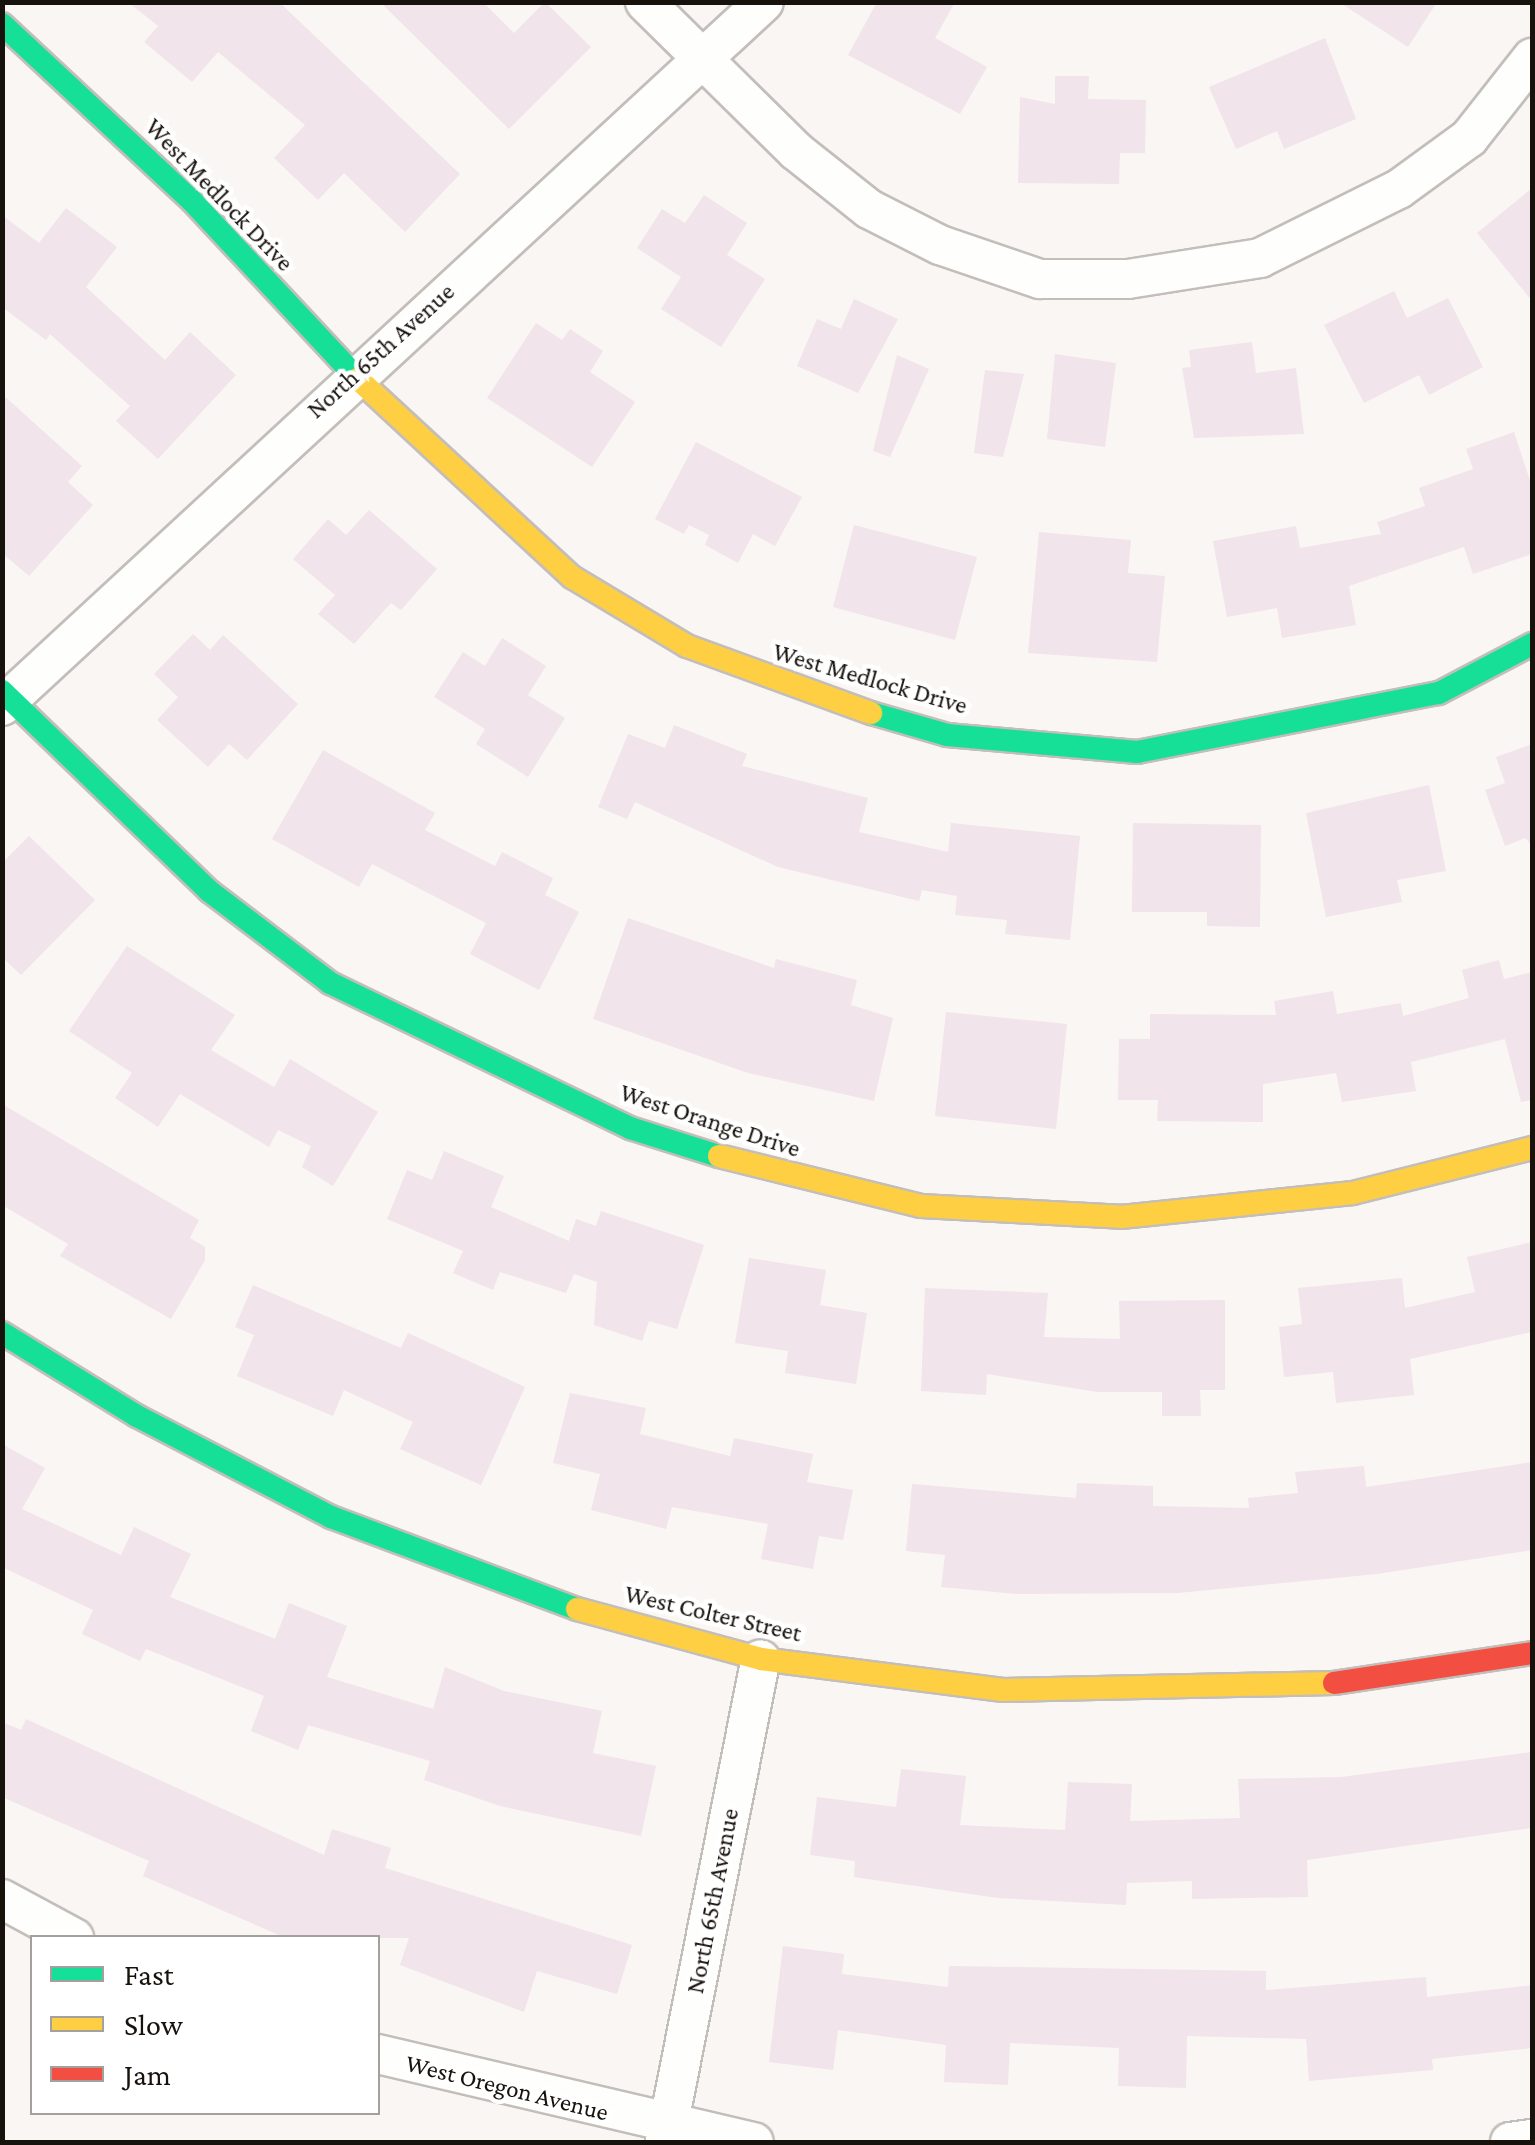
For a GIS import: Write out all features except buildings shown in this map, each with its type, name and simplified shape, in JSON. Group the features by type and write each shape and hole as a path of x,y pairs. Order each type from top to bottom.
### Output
{"street":[{"path":"645,2 796,151 887,218 1040,278 1128,279 1260,258 1398,189 1469,138 1532,58"},
{"name":"North 65th Avenue","path":"5,699 353,375 764,2"},
{"name":"West Medlock Drive","path":"2,24 192,201 353,375 589,587 688,646 796,692 947,735 1137,752 1439,693 1532,644"},
{"name":"West Orange Drive","path":"5,699 210,890 330,983 630,1128 760,1170 920,1206 1121,1218 1353,1192 1532,1148"},
{"name":"West Colter Street","path":"2,1332 138,1416 331,1518 547,1601 761,1659 1003,1690 1234,1690 1386,1679 1532,1652"},
{"name":"North 65th Avenue","path":"666,2135 761,1659"},
{"path":"2,1899 68,1935"},
{"name":"West Oregon Avenue","path":"380,2055 666,2135 754,2142"},
{"path":"1510,2142 1532,2139"}],"traffic: fast":[{"path":"2,24 192,201 358,379"},
{"path":"871,713 947,735 1137,752 1439,693 1532,644"},
{"path":"2,691 209,891 330,983 630,1128 719,1156"},
{"path":"2,1333 137,1416 331,1517 577,1609"}],"traffic: slow":[{"path":"358,379 572,577 687,646 871,713"},
{"path":"719,1156 921,1206 1121,1217 1353,1193 1532,1148"},
{"path":"577,1609 761,1659 1003,1690 1334,1683"}],"traffic: jam":[{"path":"1334,1683 1532,1653"}]}
